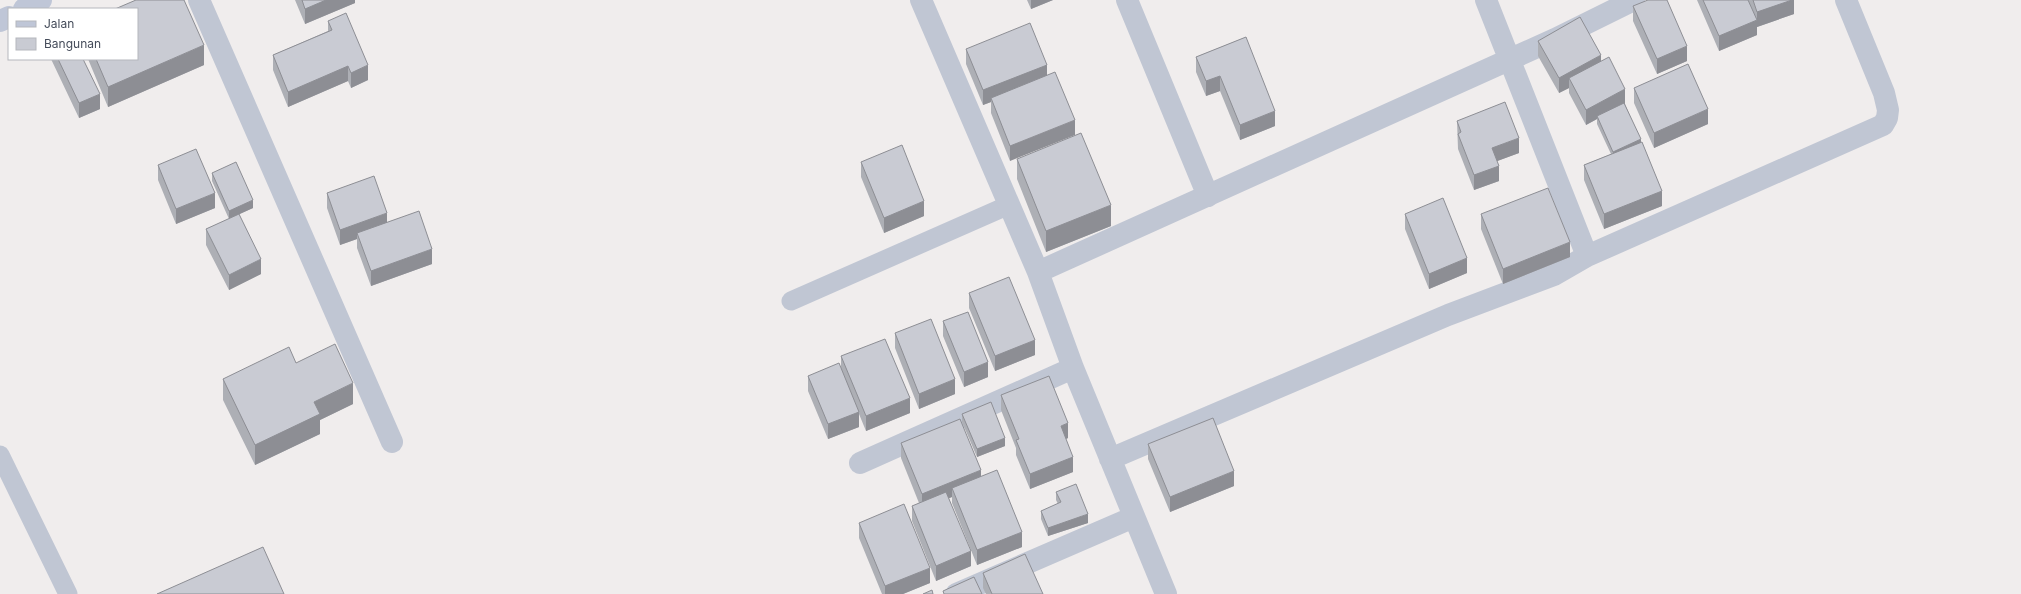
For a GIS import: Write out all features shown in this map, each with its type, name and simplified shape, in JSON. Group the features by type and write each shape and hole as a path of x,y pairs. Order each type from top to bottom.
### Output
{"street":[{"path":"26,8 41,0"},
{"path":"199,0 392,442"},
{"path":"921,0 1038,272 1073,368 1166,594"},
{"path":"1127,0 1208,196"},
{"path":"1486,0 1586,256"},
{"path":"1038,272 1510,59 1634,0"},
{"path":"1110,459 1448,315 1554,275 1586,256 1883,125 1887,118 1888,110 1884,93 1846,0"},
{"path":"860,464 1073,368"},
{"path":"956,594 1134,517"}],"lane":[{"path":"791,301 1009,205"},
{"path":"0,455 68,594"}],"building":[{"path":"136,0 184,0 204,45 108,87 96,60 138,60 138,8 117,8"},
{"path":"302,0 326,0 305,9"},
{"path":"1648,0 1667,0 1687,46 1657,59 1633,6"},
{"path":"1703,0 1748,0 1757,20 1719,36"},
{"path":"1753,0 1792,0 1757,12"},
{"path":"346,13 368,65 351,73 348,66 288,92 273,55 332,30 328,21"},
{"path":"1580,17 1601,55 1559,78 1538,41"},
{"path":"1030,23 1047,65 983,90 966,49"},
{"path":"1246,37 1275,111 1240,125 1220,76 1206,81 1196,57"},
{"path":"1609,57 1625,89 1586,110 1569,78"},
{"path":"58,60 83,60 100,94 79,103"},
{"path":"1688,64 1708,109 1654,133 1634,88"},
{"path":"1055,72 1075,120 1010,146 991,98"},
{"path":"1505,102 1519,138 1492,148 1499,166 1474,175 1458,134 1461,132 1457,121"},
{"path":"1624,103 1641,139 1613,152 1597,116"},
{"path":"1081,133 1111,205 1046,231 1017,159"},
{"path":"1642,142 1662,191 1604,214 1584,165"},
{"path":"902,145 924,201 884,218 861,162"},
{"path":"196,149 215,193 176,209 158,165"},
{"path":"236,162 253,200 229,211 212,173"},
{"path":"374,176 387,213 340,230 327,193"},
{"path":"1548,188 1570,242 1503,269 1481,214"},
{"path":"1443,198 1467,258 1429,274 1405,214"},
{"path":"419,211 432,249 371,271 357,233"},
{"path":"239,214 261,259 229,275 206,229"},
{"path":"1009,277 1035,340 995,356 969,293"},
{"path":"968,312 988,362 964,372 943,321"},
{"path":"931,319 955,379 919,394 895,333"},
{"path":"885,339 910,398 866,416 841,356"},
{"path":"335,344 353,383 314,402 320,414 255,445 223,379 289,347 296,363"},
{"path":"839,363 859,412 828,424 808,376"},
{"path":"1049,376 1068,423 1061,426 1073,457 1030,474 1016,440 1019,439 1001,395"},
{"path":"991,402 1005,438 977,449 962,414"},
{"path":"1213,418 1234,471 1170,497 1148,444"},
{"path":"960,419 981,470 922,494 901,443"},
{"path":"997,470 1022,532 977,550 952,488"},
{"path":"1076,484 1088,514 1048,528 1041,511 1061,502 1056,492"},
{"path":"946,492 971,551 936,566 912,506"},
{"path":"904,504 930,568 885,586 859,523"},
{"path":"263,547 284,594 157,594"},
{"path":"1025,554 1043,594 992,594 983,573"},
{"path":"974,577 982,594 944,594 943,591"},
{"path":"932,590 933,594 923,594"}]}
